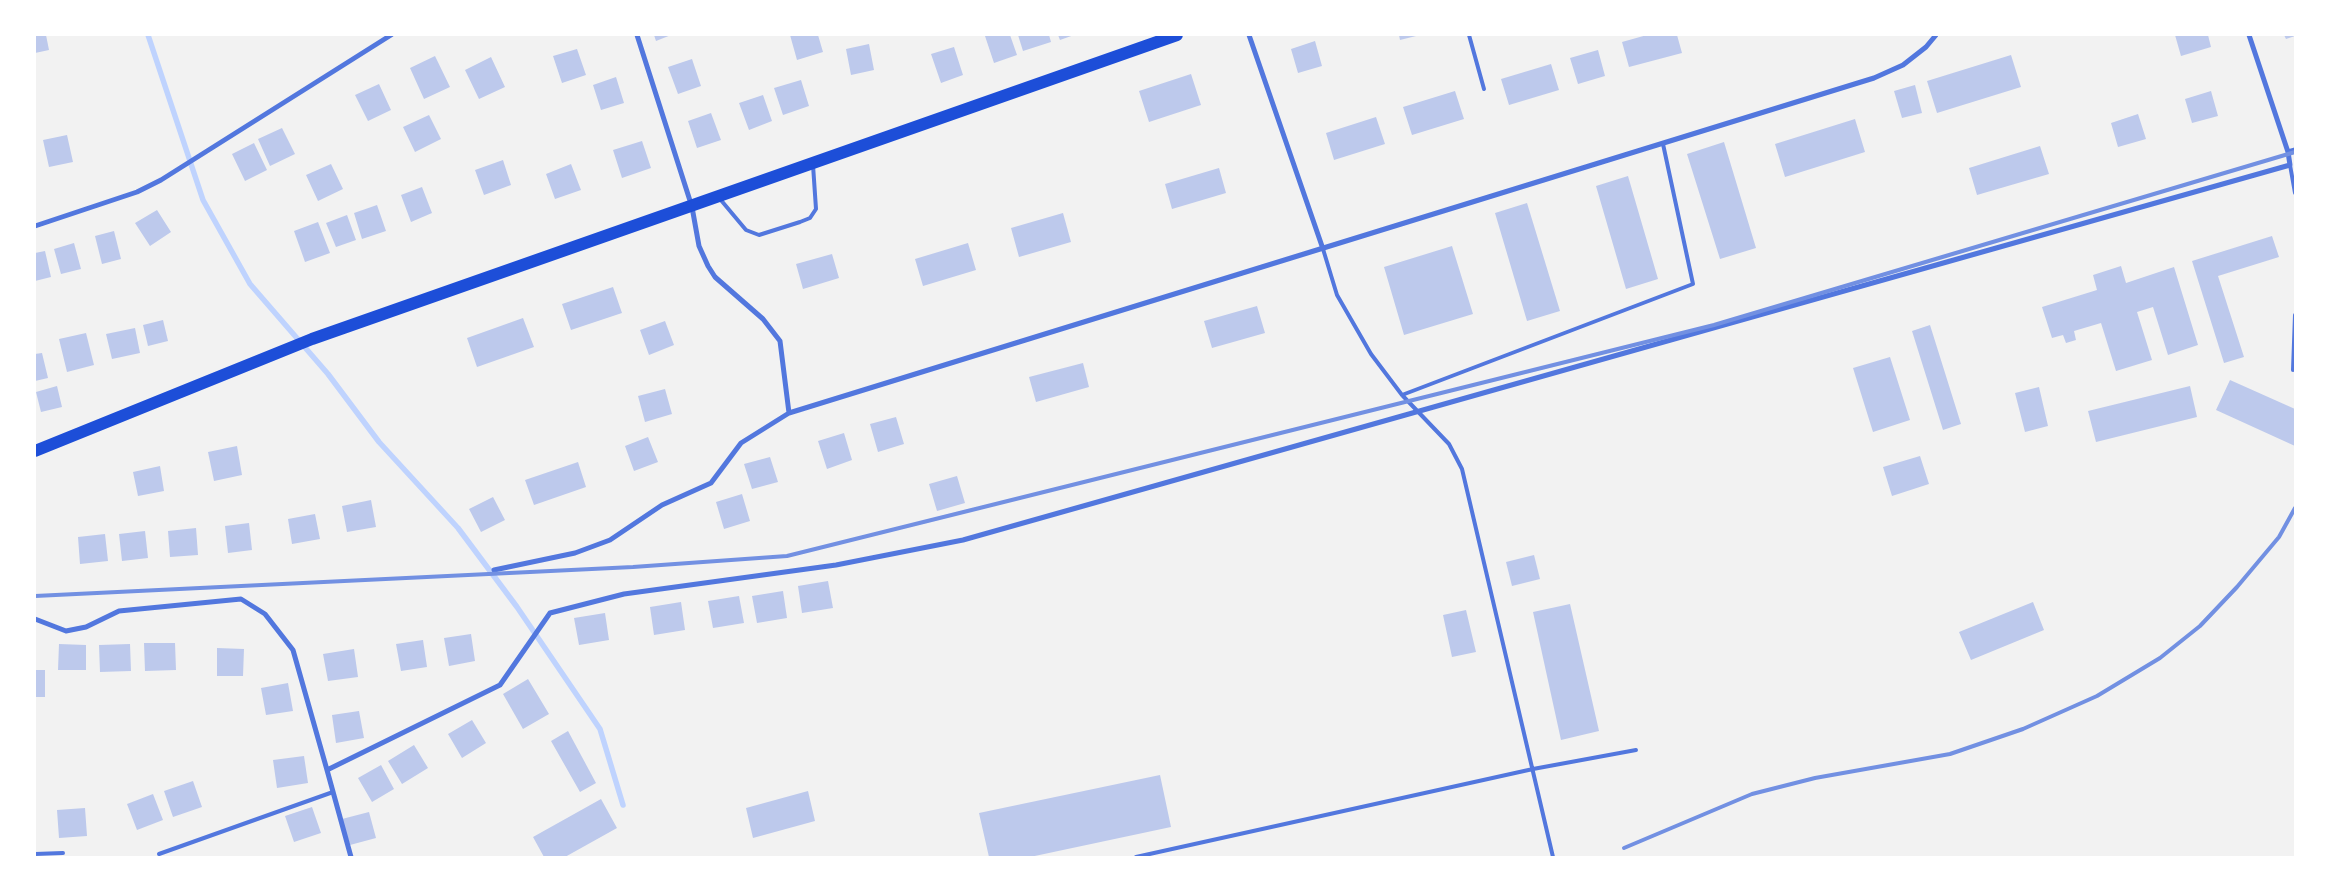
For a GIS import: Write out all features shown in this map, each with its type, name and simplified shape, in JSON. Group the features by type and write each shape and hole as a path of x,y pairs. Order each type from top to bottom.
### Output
{"main road":[{"path":"35,451 260,358 312,339 1177,35"}],"street":[{"path":"35,226 137,192 161,180 391,35"},
{"path":"637,35 692,207 699,246 715,277 763,319 780,341 789,413"},
{"path":"1249,35 1323,249"},
{"path":"494,570 575,553 610,540 662,505 711,483 740,443 789,413 1874,78 1903,65 1926,47 1936,35"},
{"path":"327,770 500,685 550,613 624,594 836,565 963,540 2290,166 2288,152 2249,35"},
{"path":"2288,152 2295,150"},
{"path":"35,619 66,631 86,627 119,611 241,599 265,614 292,650 351,857"}],"lane":[{"path":"1469,35 1484,89"},
{"path":"1402,395 1693,284 1663,144"},
{"path":"719,197 746,230 758,235 800,222 810,218 816,209 813,164"},
{"path":"2290,166 2295,193"},
{"path":"1323,249 1337,295 1371,354 1402,395 1449,444 1462,469 1553,857"},
{"path":"2293,370 2295,315"},
{"path":"1136,857 1533,769 1636,750"},
{"path":"159,854 333,792"},
{"path":"35,854 63,853"}],"building":[{"path":"35,35 46,35 49,50 35,53"},
{"path":"654,35 671,35 656,41"},
{"path":"790,35 818,35 823,52 797,60"},
{"path":"1010,35 1017,55 994,63 985,36"},
{"path":"1018,35 1049,35 1051,42 1023,51"},
{"path":"1058,35 1074,35 1060,40"},
{"path":"1399,35 1416,35 1416,36 1400,40"},
{"path":"1647,35 1677,35 1682,53 1629,67 1622,42"},
{"path":"2175,35 2208,35 2211,47 2181,56"},
{"path":"2284,35 2295,35 2295,36 2286,39"},
{"path":"1315,41 1322,66 1298,73 1291,49"},
{"path":"869,44 874,70 851,75 846,49"},
{"path":"954,47 963,75 941,83 931,54"},
{"path":"577,49 586,75 562,83 553,56"},
{"path":"1598,50 1605,76 1578,84 1570,58"},
{"path":"2011,55 2021,87 1937,113 1927,81"},
{"path":"435,56 450,87 424,99 410,68"},
{"path":"491,57 505,87 479,99 465,70"},
{"path":"692,59 701,86 678,94 668,67"},
{"path":"1551,64 1559,90 1509,105 1501,79"},
{"path":"1191,74 1201,105 1149,122 1139,91"},
{"path":"616,77 624,103 601,110 593,85"},
{"path":"801,80 809,106 783,115 774,88"},
{"path":"379,84 391,110 368,121 355,95"},
{"path":"1915,85 1922,113 1902,118 1894,91"},
{"path":"1455,91 1464,119 1412,135 1403,107"},
{"path":"2211,91 2218,116 2192,123 2185,99"},
{"path":"763,95 772,121 749,130 739,103"},
{"path":"711,113 721,140 697,148 688,121"},
{"path":"2138,114 2146,139 2118,147 2111,123"},
{"path":"429,115 441,139 415,152 403,127"},
{"path":"1376,117 1385,144 1334,160 1326,133"},
{"path":"1855,119 1865,152 1785,177 1775,144"},
{"path":"282,128 295,154 270,166 258,139"},
{"path":"67,135 73,162 49,167 43,140"},
{"path":"642,141 651,168 622,178 613,150"},
{"path":"1724,142 1756,248 1720,259 1687,154"},
{"path":"254,143 267,170 245,181 232,154"},
{"path":"2040,146 2049,174 1977,195 1969,168"},
{"path":"503,160 511,185 484,195 475,170"},
{"path":"331,164 343,189 318,201 306,175"},
{"path":"571,164 581,190 555,199 546,174"},
{"path":"1219,168 1226,193 1172,209 1165,184"},
{"path":"1628,176 1658,279 1626,289 1596,186"},
{"path":"422,187 432,213 411,222 401,195"},
{"path":"1527,203 1560,311 1527,321 1495,213"},
{"path":"377,205 386,231 362,239 354,213"},
{"path":"157,210 171,232 150,246 135,223"},
{"path":"1063,213 1071,242 1019,257 1011,228"},
{"path":"347,215 356,240 336,247 326,223"},
{"path":"318,222 330,253 305,262 294,231"},
{"path":"114,231 121,259 102,264 95,236"},
{"path":"2272,236 2279,257 2218,276 2244,357 2224,363 2192,261"},
{"path":"74,243 81,269 61,274 54,249"},
{"path":"968,243 976,270 923,286 915,259"},
{"path":"1452,246 1473,314 1404,335 1384,267"},
{"path":"45,251 51,277 35,281 35,253"},
{"path":"832,254 839,278 803,289 796,264"},
{"path":"2121,266 2126,283 2174,267 2198,345 2168,355 2153,307 2137,312 2152,360 2116,371 2101,323 2074,331 2076,340 2066,343 2063,335 2052,338 2042,307 2097,290 2093,275"},
{"path":"613,287 622,313 571,330 562,304"},
{"path":"1257,306 1265,333 1212,348 1204,321"},
{"path":"523,318 534,347 477,367 467,338"},
{"path":"163,320 168,341 148,346 143,325"},
{"path":"665,321 674,345 649,355 640,330"},
{"path":"1930,325 1961,424 1943,430 1912,331"},
{"path":"135,328 140,353 112,359 106,334"},
{"path":"86,333 94,365 67,372 59,339"},
{"path":"42,353 48,378 35,381 35,354"},
{"path":"1890,357 1910,420 1873,432 1853,368"},
{"path":"1083,363 1089,387 1036,402 1029,377"},
{"path":"2230,380 2295,409 2295,446 2216,410"},
{"path":"57,386 62,407 41,412 36,392"},
{"path":"2190,386 2197,417 2096,442 2088,411"},
{"path":"2039,387 2048,426 2025,432 2015,393"},
{"path":"665,389 672,414 645,422 638,396"},
{"path":"896,417 904,444 878,452 870,424"},
{"path":"844,433 852,460 827,469 818,441"},
{"path":"648,437 658,462 634,471 625,446"},
{"path":"237,446 242,475 214,481 208,452"},
{"path":"1920,456 1929,484 1892,496 1883,467"},
{"path":"770,457 778,482 752,489 744,464"},
{"path":"578,462 586,487 534,505 525,480"},
{"path":"160,466 164,491 138,496 133,472"},
{"path":"957,476 965,503 937,511 929,484"},
{"path":"742,494 750,521 724,529 716,502"},
{"path":"493,497 505,520 481,532 469,509"},
{"path":"371,500 376,527 347,532 342,506"},
{"path":"315,514 320,539 292,544 288,519"},
{"path":"249,523 252,550 228,553 225,526"},
{"path":"196,528 198,555 170,557 168,531"},
{"path":"145,531 148,558 122,561 119,534"},
{"path":"105,534 108,561 80,564 78,537"},
{"path":"1534,555 1540,579 1512,586 1506,562"},
{"path":"828,581 833,608 802,613 798,586"},
{"path":"783,591 787,618 757,623 752,596"},
{"path":"739,596 744,623 713,628 708,601"},
{"path":"681,602 685,630 654,635 650,607"},
{"path":"2033,602 2044,630 1971,660 1959,632"},
{"path":"1570,604 1599,731 1561,740 1533,612"},
{"path":"1466,610 1476,652 1452,657 1443,615"},
{"path":"605,613 609,640 579,645 574,618"},
{"path":"471,634 475,661 449,666 444,638"},
{"path":"423,640 427,667 401,671 396,644"},
{"path":"144,643 175,643 176,670 145,671"},
{"path":"59,644 86,645 86,670 58,670"},
{"path":"130,644 131,671 100,672 99,645"},
{"path":"217,648 244,649 243,676 217,676"},
{"path":"354,649 358,677 328,681 323,654"},
{"path":"35,670 45,670 45,697 35,697"},
{"path":"528,679 549,714 523,729 503,694"},
{"path":"288,683 293,711 266,715 261,688"},
{"path":"359,711 364,738 336,743 332,715"},
{"path":"472,720 486,743 462,758 448,734"},
{"path":"568,731 596,783 580,792 551,741"},
{"path":"414,745 428,768 402,784 388,761"},
{"path":"304,756 308,783 277,788 273,760"},
{"path":"381,765 394,789 372,802 358,778"},
{"path":"1160,775 1171,827 1030,857 989,857 979,813"},
{"path":"193,781 202,807 173,817 164,791"},
{"path":"808,791 815,821 753,838 746,808"},
{"path":"153,794 163,820 137,830 127,804"},
{"path":"601,799 617,828 565,857 544,857 533,837"},
{"path":"312,807 321,833 294,842 285,816"},
{"path":"85,808 87,836 59,838 57,810"},
{"path":"369,812 376,838 350,845 342,819"}],"waterway":[{"path":"148,35 203,200 250,284 328,374 379,442 458,528 517,607 600,729 623,805"}],"railway":[{"path":"35,596 633,567 787,556 1714,325 2295,152"},
{"path":"1624,848 1752,794 1815,778 1950,754 2023,729 2097,696 2160,658 2200,626 2237,587 2279,537 2295,508"}]}
